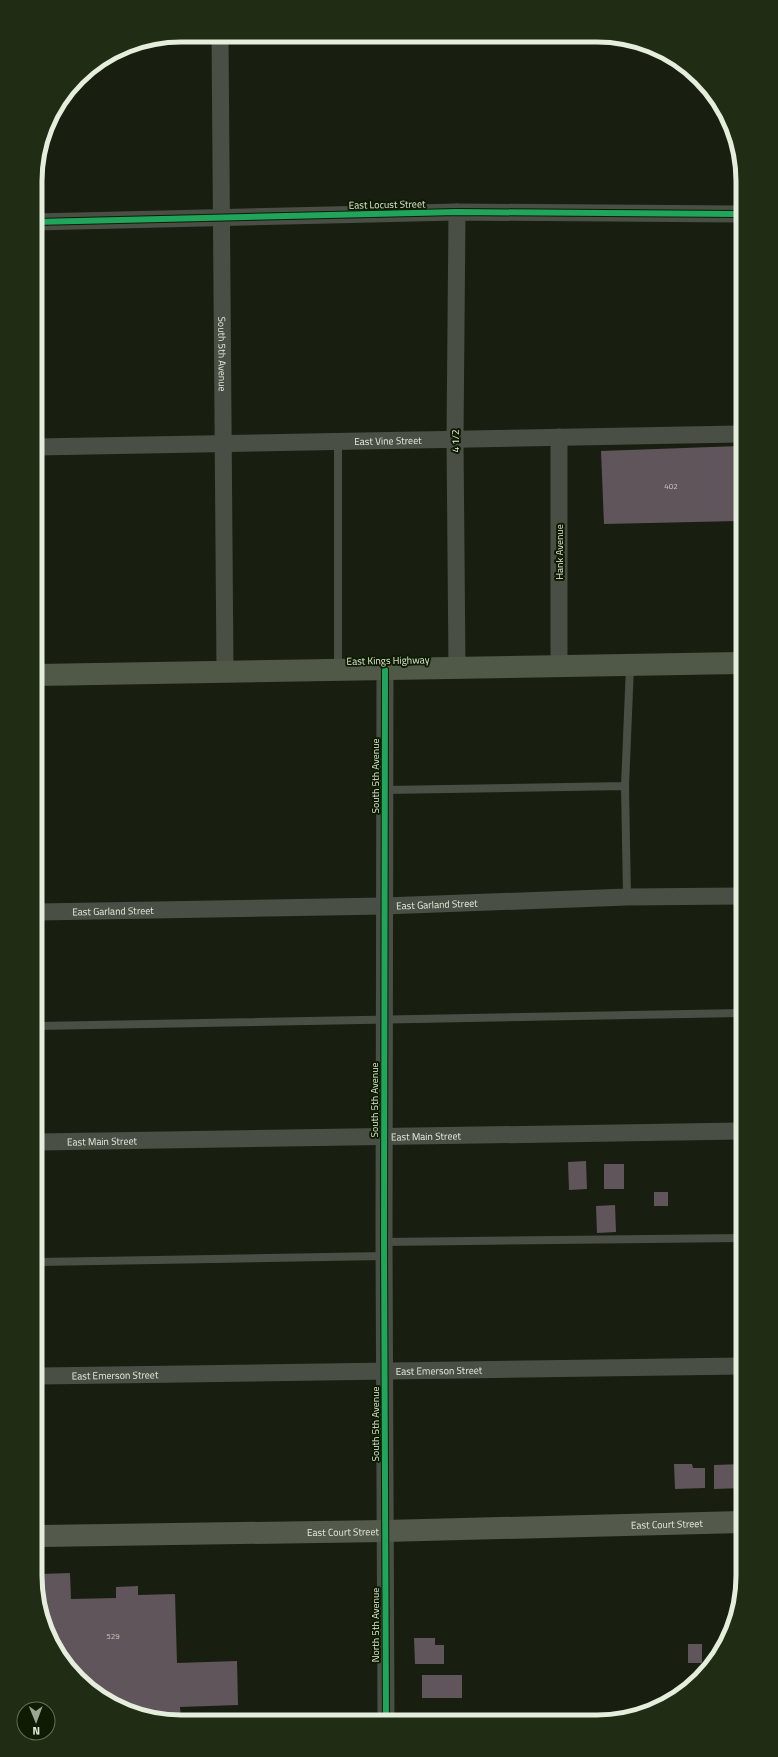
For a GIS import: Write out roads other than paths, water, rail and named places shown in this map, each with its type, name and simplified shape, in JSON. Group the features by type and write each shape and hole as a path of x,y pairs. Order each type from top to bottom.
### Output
{"main road":[{"name":"East Kings Highway","path":"42,675 736,663"}],"street":[{"name":"South 5th Avenue","path":"220,42 225,672"},
{"name":"East Locust Street","path":"42,222 457,212 736,214"},
{"name":"4 1/2","path":"457,212 455,439 457,669"},
{"name":"East Vine Street","path":"42,447 736,434"},
{"name":"Hank Avenue","path":"559,437 559,667"},
{"name":"South 5th Avenue","path":"385,670 385,1531"},
{"name":"East Garland Street","path":"42,912 384,906 627,896 736,896"},
{"name":"East Main Street","path":"42,1142 736,1131"},
{"name":"East Emerson Street","path":"42,1376 736,1366"},
{"name":"East Court Street","path":"42,1536 385,1531 736,1522"},
{"name":"North 5th Avenue","path":"385,1531 386,1715"}],"lane":[{"path":"338,442 338,671"},
{"path":"627,896 625,786 630,666"},
{"path":"385,790 625,786"},
{"path":"42,1026 384,1021 736,1013"},
{"path":"42,1262 384,1249 736,1238"}]}
